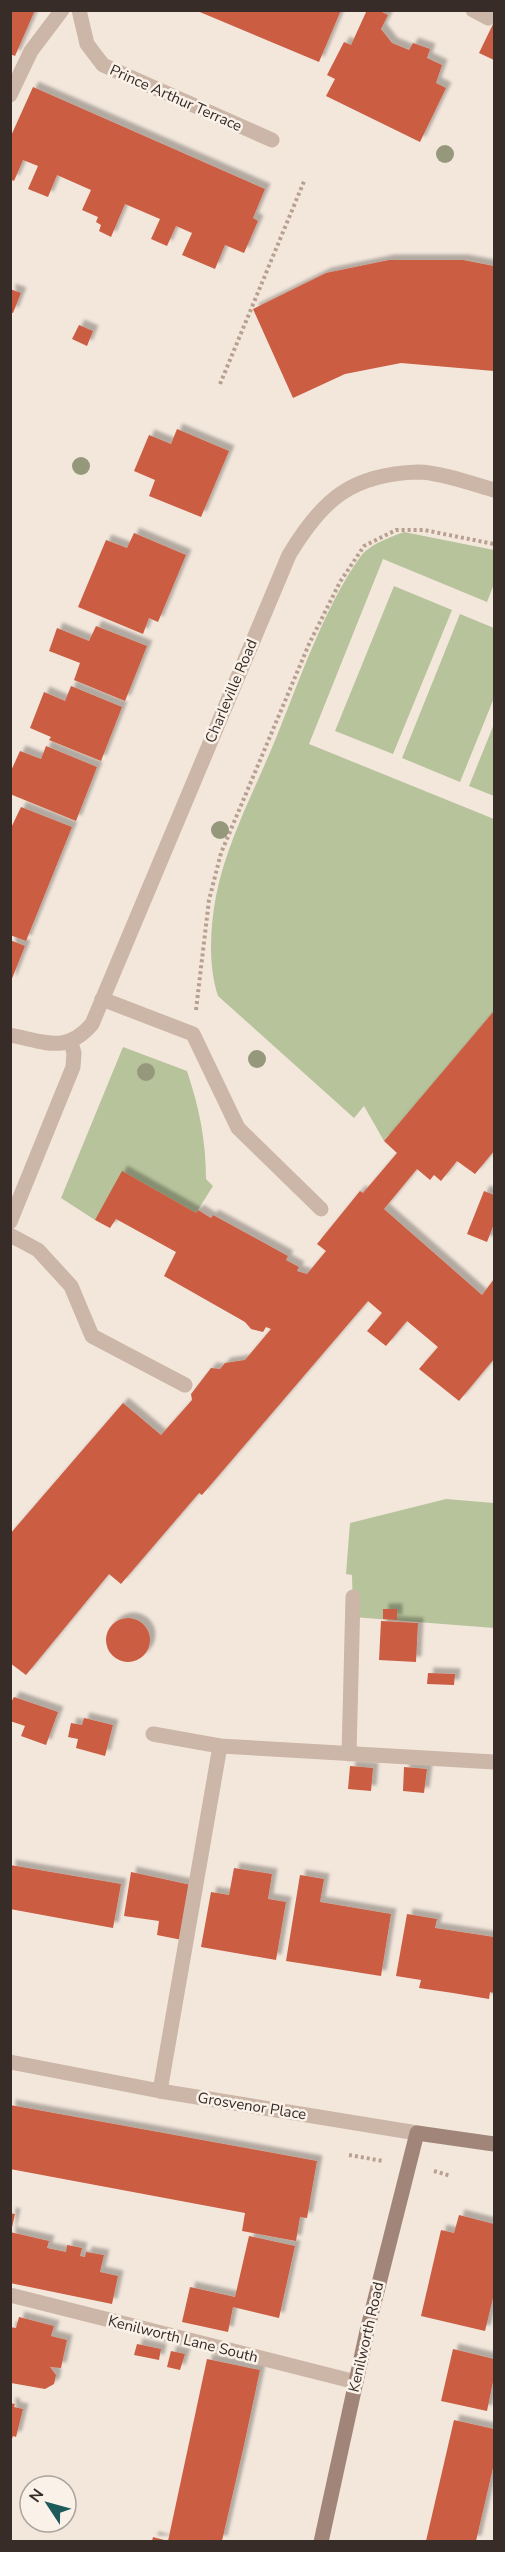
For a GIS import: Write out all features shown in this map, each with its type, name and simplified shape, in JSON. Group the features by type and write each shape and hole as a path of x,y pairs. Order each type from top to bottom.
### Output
{"street":[{"path":"10,95 31,51 62,10"},
{"name":"Prince Arthur Terrace","path":"79,10 87,44 103,65 272,140"},
{"path":"473,10 488,18"},
{"name":"Charleville Road","path":"70,1043 92,1024 285,565 310,520 347,488 376,478 419,472 495,490"},
{"path":"102,999 193,1034 238,1128 321,1209"},
{"path":"10,1035 60,1044 70,1043 74,1053 73,1067 10,1222"},
{"path":"10,1235 38,1251 71,1286 92,1336 185,1385"},
{"path":"349,1754 353,1597"},
{"path":"153,1734 220,1746 495,1762"},
{"path":"160,2091 220,1746"},
{"name":"Grosvenor Place","path":"10,2062 160,2091 495,2144"},
{"name":"Kenilworth Road","path":"321,2541 356,2382 417,2133"},
{"name":"Kenilworth Lane South","path":"10,2295 356,2382"}],"path":[{"path":"220,384 305,179"},
{"path":"193,1034 209,900 221,853 309,644 340,582 363,546 396,530 424,530 495,544"}],"green space":[{"path":"404,532 494,550 494,584 487,602 383,559 309,744 494,819 494,1012 384,1141 364,1106 354,1118 218,996 211,959 211,934 216,896 227,855 335,598 365,552 375,544"},
{"path":"394,586 452,610 393,754 335,731"},
{"path":"460,614 494,628 494,698 460,782 402,758"},
{"path":"494,724 494,796 469,786"},
{"path":"123,1047 187,1071 201,1124 206,1179 213,1186 196,1213 95,1220 61,1198"},
{"path":"446,1499 494,1503 494,1628 353,1617 352,1575 346,1574 350,1523"}],"building":[{"path":"10,10 35,10 15,56 10,54"},
{"path":"195,10 330,11 341,10 319,62"},
{"path":"367,10 378,10 388,15 381,29 392,43 409,50 413,43 430,49 427,58 442,65 436,83 446,88 420,142 326,96 335,79 327,75 344,42 351,45"},
{"path":"494,22 494,60 479,53"},
{"path":"33,87 265,189 253,218 258,221 244,253 225,245 215,269 182,255 192,233 176,226 167,246 151,239 160,219 125,204 111,237 99,231 101,225 96,222 98,217 82,210 91,190 57,175 48,197 28,189 38,166 23,160 14,181 10,179 10,138"},
{"path":"389,260 463,260 494,266 494,371 401,363 345,374 293,398 253,309 326,273"},
{"path":"10,289 21,293 13,313 10,312"},
{"path":"79,325 93,331 87,346 72,339"},
{"path":"177,429 229,451 201,517 149,496 155,480 134,471 149,435 171,444"},
{"path":"134,533 186,555 158,622 149,618 143,634 78,607 106,540 127,548"},
{"path":"96,626 147,646 125,701 74,680 80,663 49,651 57,628 89,641"},
{"path":"71,686 122,707 101,761 49,740 51,737 30,728 44,692 65,701"},
{"path":"46,746 97,767 76,821 10,794 10,773 20,751 41,759"},
{"path":"21,807 72,827 26,941 10,935 10,830"},
{"path":"10,940 25,946 11,981 10,981"},
{"path":"494,1011 494,1151 475,1174 457,1161 441,1181 434,1175 430,1180 417,1169 384,1209 482,1295 494,1279 494,1359 459,1401 419,1369 438,1347 407,1321 386,1346 367,1331 382,1313 368,1301 202,1495 199,1493 121,1584 109,1574 26,1675 10,1663 10,1534 123,1403 161,1435 192,1400 191,1394 211,1368 220,1369 225,1363 245,1360 271,1329 266,1327 263,1332 251,1329 245,1322 164,1276 176,1252 116,1219 110,1228 95,1220 122,1171 196,1213 198,1210 211,1218 213,1215 288,1256 286,1260 299,1267 297,1271 307,1274 326,1251 317,1244 360,1191 363,1193 397,1153 384,1141"},
{"path":"484,1191 494,1195 494,1224 487,1242 467,1234"},
{"path":"383,1609 397,1609 397,1620 383,1619"},
{"path":"128,1618 143,1625 150,1640 143,1655 128,1662 113,1655 106,1640 113,1625"},
{"path":"381,1621 418,1623 416,1662 379,1660"},
{"path":"428,1673 455,1674 454,1685 427,1684"},
{"path":"14,1697 58,1712 46,1745 21,1736 25,1726 10,1721 10,1704"},
{"path":"84,1718 113,1725 105,1756 76,1748 78,1739 68,1737 71,1723 82,1725"},
{"path":"350,1766 373,1768 371,1791 348,1789"},
{"path":"404,1767 427,1769 424,1793 403,1791"},
{"path":"10,1865 121,1884 113,1928 10,1909"},
{"path":"234,1868 272,1874 268,1899 286,1902 276,1960 201,1947 211,1892 229,1895"},
{"path":"131,1872 191,1885 182,1940 157,1935 159,1921 124,1916"},
{"path":"300,1875 324,1879 320,1902 391,1914 381,1976 286,1961"},
{"path":"407,1914 437,1919 435,1928 494,1937 494,1993 490,1992 489,1999 419,1988 421,1980 396,1976"},
{"path":"10,2105 317,2161 307,2218 300,2217 296,2241 242,2231 245,2213 10,2169"},
{"path":"10,2213 15,2214 11,2232 10,2232"},
{"path":"459,2215 494,2224 494,2294 485,2331 421,2316 441,2230 454,2233"},
{"path":"10,2232 49,2241 47,2248 66,2252 67,2245 82,2248 80,2256 85,2257 86,2252 104,2255 100,2272 118,2276 112,2304 10,2283"},
{"path":"249,2236 295,2246 279,2318 233,2307 228,2332 182,2322 190,2287 235,2297"},
{"path":"19,2317 54,2326 51,2336 67,2340 61,2368 50,2367 56,2375 54,2384 45,2389 11,2383 10,2327 16,2328"},
{"path":"137,2344 161,2349 159,2360 134,2355"},
{"path":"453,2349 494,2359 494,2377 487,2411 441,2401"},
{"path":"171,2351 185,2354 180,2370 167,2367"},
{"path":"207,2359 260,2370 244,2445 222,2541 168,2541"},
{"path":"10,2403 15,2404 14,2407 23,2409 16,2437 13,2436 11,2441"},
{"path":"454,2420 494,2429 493,2468 476,2541 426,2541"},
{"path":"153,2537 168,2541 152,2541"}]}
